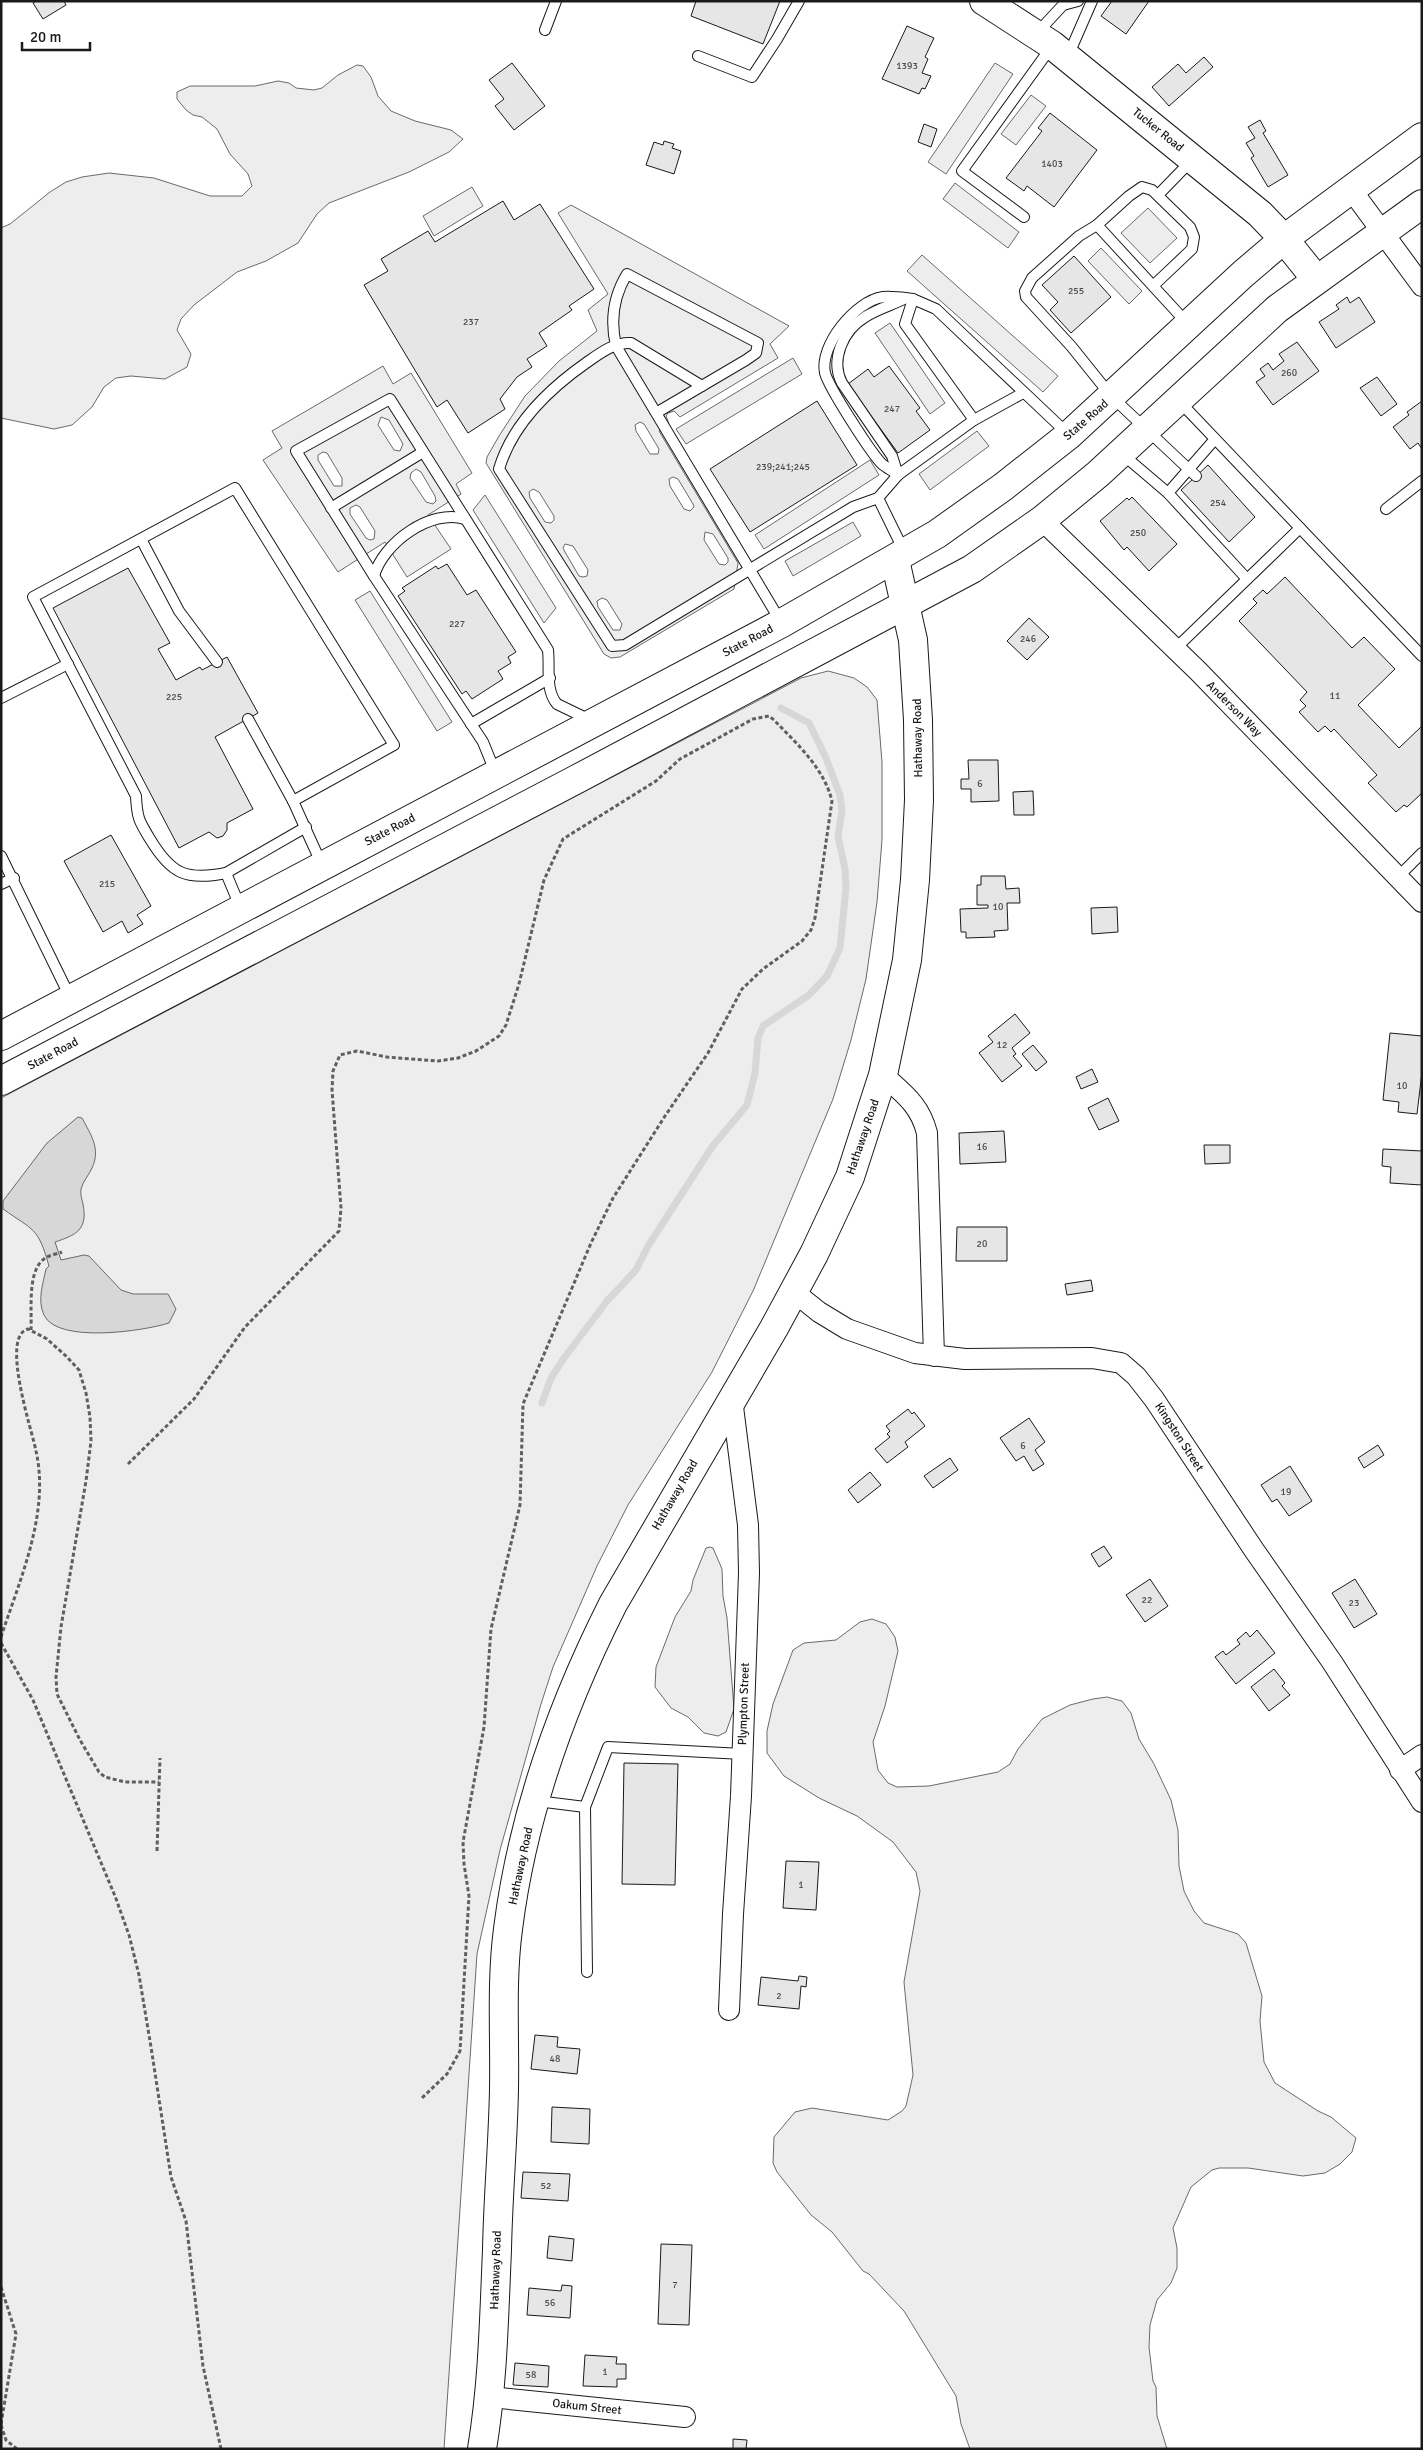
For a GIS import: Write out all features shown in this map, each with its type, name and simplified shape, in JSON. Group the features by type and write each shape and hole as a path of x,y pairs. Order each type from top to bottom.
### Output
{"main road":[{"name":"Tucker Road","path":"984,1 1052,45 1260,214 1284,239 1316,279"},
{"name":"State Road","path":"1,1036 596,723 900,557 973,510 1069,435 1284,239 1350,188 1422,137"},
{"name":"State Road","path":"1,1081 972,569 1042,520 1178,401 1278,308 1422,204"},
{"name":"Hathaway Road","path":"482,2449 490,2397 504,2091 504,1983 508,1930 515,1887 536,1801 570,1698 591,1647 641,1554 794,1292 833,1216 850,1176 883,1075 907,960 918,841 917,683 913,640 900,557"},
{"path":"71,1000 89,1035"}],"street":[{"path":"1350,188 1422,286"},
{"name":"Anderson Way","path":"1042,520 1175,649 1422,902"},
{"path":"883,1075 912,1101 923,1116 928,1133 934,1356"},
{"name":"Kingston Street","path":"794,1292 826,1317 847,1329 896,1348 934,1356 965,1359 1085,1357 1112,1360 1129,1369 1154,1399 1254,1550 1332,1662 1422,1802"},
{"name":"Plympton Street","path":"729,2010 743,1754 749,1574 748,1525 732,1399"},
{"path":"1400,1770 1422,1755"},
{"name":"Oakum Street","path":"490,2397 685,2417"}],"lane":[{"path":"545,30 556,1"},
{"path":"698,56 752,77 777,40 799,1"},
{"path":"1052,45 1063,6 1078,1"},
{"path":"1024,217 962,171 1052,45 1092,1"},
{"path":"1158,195 1193,158"},
{"path":"1153,286 1192,249 1194,244 1190,227 1148,187 1136,190 1097,226 1079,236 1032,278 1025,290 1030,303 1071,346 1112,397 1147,428 1192,473"},
{"path":"1097,226 1189,325"},
{"path":"656,413 756,353 758,343 627,274 618,288 614,302 612,331 616,346 656,413 751,570 782,623"},
{"path":"898,475 881,463 832,390 825,372 824,363 825,354 837,333 860,308 882,297 909,299 936,309 1069,435"},
{"path":"909,299 905,324 974,420"},
{"path":"702,386 631,343 616,346 600,353 562,380 546,395 503,454 499,469 612,646 625,645 853,507 878,498 898,475 974,420 1023,393"},
{"path":"496,774 483,742 374,576 296,451 390,399 548,650 549,690 558,704 596,723"},
{"path":"1178,401 1422,656"},
{"path":"1168,494 1192,473 1215,439"},
{"path":"331,508 423,452"},
{"path":"1120,453 1168,494 1247,579"},
{"path":"1386,509 1422,481"},
{"path":"293,801 394,745 235,488 33,597 136,796 137,817 163,860 178,871 204,877 226,873 306,826"},
{"path":"878,498 900,557"},
{"path":"374,576 378,562 386,551 418,528 437,517 452,515 465,519"},
{"path":"1175,649 1300,528"},
{"path":"141,538 179,611 217,662"},
{"path":"1,698 68,664"},
{"path":"471,724 550,678"},
{"path":"248,719 306,826 322,866"},
{"path":"1398,877 1422,854"},
{"path":"1,856 14,878 71,1000"},
{"path":"226,873 241,909"},
{"path":"1,884 14,878"},
{"path":"587,1972 585,1807 608,1747 743,1754"},
{"path":"536,1801 585,1807"}],"path":[{"path":"128,1464 194,1399 245,1327 339,1231 341,1208 332,1080 335,1062 340,1055 357,1051 387,1057 438,1061 458,1058 476,1051 499,1036 506,1025 519,984 544,880 563,839 656,781 680,759 753,718 769,716 774,720 816,766 829,789 832,801 815,918 806,937 763,969 742,989 708,1053 665,1116 614,1198 591,1243 523,1404 520,1505 501,1577 491,1629 484,1727 464,1842 464,1864 469,1896 460,2051 448,2074 422,2098"},
{"path":"31,1330 31,1292 40,1263 45,1258 61,1252"},
{"path":"1,1637 31,1542 39,1500 37,1452 17,1376 14,1349 20,1333 24,1329 31,1330 60,1350 79,1370 86,1393 90,1417 91,1441 86,1480 61,1627 56,1677 58,1694 80,1740 99,1772 105,1777 125,1782 159,1782"},
{"path":"1,1643 33,1700 115,1896 128,1935 147,2020 171,2177 186,2220 203,2366 221,2449"},
{"path":"157,1850 160,1758"},
{"path":"1,2287 16,2334 1,2412 1,2424 6,2440 17,2449"}],"shaded area":[{"path":"995,63 1013,74 946,174 928,162"},
{"path":"357,65 363,66 371,77 378,96 391,111 415,121 451,130 463,139 449,152 409,172 329,203 317,214 298,243 266,261 237,272 194,305 181,319 177,330 191,354 187,367 165,379 131,376 116,378 104,387 92,407 72,425 54,429 1,418 1,228 10,224 50,192 66,182 82,177 109,173 154,178 210,196 242,196 252,186 248,174 230,154 217,129 202,117 193,115 186,110 177,99 177,92 190,86 255,86 278,81 289,83 296,88 314,90 322,88 338,75"},
{"path":"1031,95 1046,106 1016,145 1001,134"},
{"path":"955,183 1019,232 1008,248 943,199"},
{"path":"472,187 483,206 434,236 423,216"},
{"path":"571,205 789,326 770,344 778,358 680,417 674,411 668,413 666,416 669,424 659,431 738,563 734,589 620,657 611,658 604,654 486,463 487,457 499,436 525,396 559,361 597,331 588,310 608,294 558,213","holes":["640,422 644,424 659,449 658,454 650,454 636,431 635,425","673,477 678,479 693,504 694,507 690,511 684,509 670,486 669,479","533,489 539,492 554,516 554,520 551,523 545,522 530,498 529,492","705,532 713,534 728,558 728,562 725,565 719,564 704,540","565,544 573,546 588,570 587,576 579,576 563,548","602,598 607,600 622,624 620,630 613,630 598,607 597,601"]},
{"path":"1148,208 1177,238 1150,263 1121,233"},
{"path":"1101,248 1142,291 1129,304 1088,261"},
{"path":"922,255 1058,376 1043,392 907,271"},
{"path":"890,323 945,403 930,414 875,333"},
{"path":"793,358 802,374 686,444 676,429"},
{"path":"383,366 393,384 411,373 472,473 456,484 461,494 428,515 451,549 407,577 385,542 338,572 263,460 282,448 272,431","holes":["381,417 389,420 403,444 400,451 394,450 378,425","323,452 327,453 342,478 342,486 334,486 318,460 318,455","416,469 421,472 435,496 436,501 433,504 426,502 410,478 411,473","356,505 360,507 375,531 374,539 366,538 350,514 350,508"]},
{"path":"977,431 989,446 930,490 919,474"},
{"path":"870,460 879,475 764,549 755,535"},
{"path":"485,495 556,608 544,623 473,510"},
{"path":"853,522 861,536 793,576 785,561"},
{"path":"370,591 452,722 437,731 355,600"},
{"path":"828,671 854,678 867,687 877,700 882,762 882,840 877,902 866,979 851,1040 833,1099 753,1291 712,1372 628,1505 597,1566 553,1667 541,1704 500,1850 477,1954 444,2449 1,2449 1,1098 801,678"},
{"path":"78,1117 82,1118 94,1142 95,1161 81,1189 84,1213 82,1226 69,1237 55,1242 61,1260 84,1255 89,1256 121,1290 133,1294 168,1294 176,1309 169,1323 122,1332 83,1332 66,1330 52,1324 44,1315 41,1304 41,1292 46,1269 49,1266 42,1244 34,1231 3,1209 3,1201 47,1143"},
{"path":"706,1548 713,1548 722,1569 734,1709 726,1732 718,1736 704,1733 688,1717 671,1708 655,1687 656,1667 675,1617 691,1591 693,1580"},
{"path":"872,1619 886,1624 895,1637 898,1651 885,1706 873,1742 878,1770 888,1783 897,1787 929,1786 998,1772 1010,1764 1018,1749 1042,1719 1070,1705 1093,1699 1107,1697 1122,1701 1131,1713 1139,1739 1154,1764 1171,1800 1178,1830 1179,1866 1184,1891 1194,1911 1204,1923 1238,1934 1246,1943 1262,1996 1260,2021 1264,2062 1275,2083 1318,2111 1331,2117 1356,2138 1352,2152 1340,2164 1325,2173 1303,2176 1248,2168 1219,2168 1212,2170 1191,2187 1173,2228 1177,2248 1177,2268 1171,2283 1157,2300 1150,2325 1149,2347 1153,2381 1156,2387 1157,2416 1167,2449 970,2449 961,2424 956,2396 904,2311 869,2274 863,2271 832,2232 811,2215 777,2172 773,2163 774,2137 795,2112 812,2108 888,2120 906,2106 913,2075 904,1982 920,1891 916,1872 893,1842 857,1816 819,1798 784,1776 767,1753 767,1731 773,1704 793,1650 804,1643 836,1640 860,1622"}],"building":[{"path":"36,1 64,1 66,5 43,19 33,3"},
{"path":"696,1 780,1 763,44 691,16"},
{"path":"1112,1 1149,1 1126,34 1101,16"},
{"path":"907,26 934,38 925,57 928,59 922,73 931,76 925,89 922,88 919,94 882,79"},
{"path":"1204,57 1213,67 1169,106 1152,87 1178,64 1186,73"},
{"path":"512,63 545,106 514,130 495,106 504,99 489,80"},
{"path":"1050,113 1097,150 1054,207 1027,186 1024,191 1006,178 1042,131 1038,128"},
{"path":"1260,120 1266,131 1263,133 1288,175 1268,187 1251,158 1254,156 1246,143 1255,138 1248,127"},
{"path":"924,124 937,129 931,147 918,142"},
{"path":"664,141 674,144 672,148 681,151 674,174 646,165 654,142 663,145"},
{"path":"503,201 514,220 540,204 594,289 569,306 572,310 539,333 547,346 527,359 532,367 517,377 500,399 505,409 468,433 447,400 437,407 364,285 388,271 381,259 428,231 435,242"},
{"path":"1074,256 1111,297 1071,333 1050,310 1058,302 1042,285"},
{"path":"1347,297 1350,303 1359,297 1375,322 1336,348 1319,322 1339,309 1336,305"},
{"path":"1297,342 1319,371 1273,405 1256,382 1265,376 1260,369 1268,363 1273,370 1284,361 1279,354"},
{"path":"889,366 920,408 916,411 930,430 898,453 848,384 868,369 874,377"},
{"path":"1377,377 1397,404 1381,416 1360,388"},
{"path":"817,401 857,465 750,532 710,469"},
{"path":"1422,401 1422,449 1418,443 1410,449 1393,427 1409,415 1407,412"},
{"path":"1208,465 1255,517 1229,542 1181,490"},
{"path":"1132,497 1177,544 1149,571 1127,547 1124,550 1100,521 1127,498 1129,500"},
{"path":"447,564 467,595 476,590 516,652 508,657 511,663 498,671 503,679 472,699 466,691 462,694 398,596 405,591 402,588 436,566 438,569"},
{"path":"128,568 170,643 158,649 176,680 200,667 202,670 227,657 258,713 215,737 253,809 227,823 227,830 223,836 217,838 209,832 179,848 53,608"},
{"path":"1285,577 1352,648 1364,637 1395,669 1358,705 1399,748 1422,726 1422,793 1407,807 1404,805 1396,812 1368,783 1377,775 1334,729 1331,732 1325,726 1318,732 1299,712 1306,706 1300,700 1307,692 1239,621 1257,603 1253,599 1263,590 1267,594"},
{"path":"1029,618 1049,637 1027,660 1007,641"},
{"path":"968,760 998,760 999,801 971,802 971,789 961,789 961,779 969,779"},
{"path":"1033,791 1034,815 1014,815 1013,792"},
{"path":"111,835 151,906 137,915 143,924 128,933 122,921 103,932 64,861"},
{"path":"981,876 1005,876 1006,889 1019,888 1020,903 1007,903 1008,930 994,931 995,937 966,938 966,932 961,932 960,909 988,908 988,905 977,905 977,885 981,885"},
{"path":"1117,907 1118,932 1092,934 1091,908"},
{"path":"1015,1014 1030,1033 1012,1048 1016,1054 1013,1056 1022,1066 1002,1082 979,1053 993,1042 988,1036"},
{"path":"1390,1033 1422,1036 1422,1072 1417,1114 1398,1112 1399,1102 1383,1100"},
{"path":"1033,1045 1047,1062 1036,1071 1022,1054"},
{"path":"1092,1069 1098,1082 1081,1089 1076,1077"},
{"path":"1108,1098 1119,1121 1099,1130 1088,1108"},
{"path":"1004,1131 1006,1162 960,1164 959,1133"},
{"path":"1204,1145 1230,1145 1230,1163 1205,1164"},
{"path":"1383,1149 1422,1151 1422,1185 1390,1183 1391,1167 1382,1166"},
{"path":"957,1227 1007,1227 1007,1261 956,1261"},
{"path":"1091,1280 1093,1291 1067,1295 1065,1284"},
{"path":"908,1409 912,1414 914,1412 925,1426 905,1442 908,1447 887,1463 875,1449 890,1437 887,1434 890,1431 886,1426"},
{"path":"1029,1418 1045,1442 1035,1450 1044,1464 1033,1471 1024,1456 1016,1461 1000,1438"},
{"path":"1378,1445 1384,1455 1364,1468 1358,1458"},
{"path":"950,1458 958,1470 933,1488 924,1476"},
{"path":"1290,1466 1312,1501 1289,1516 1277,1499 1272,1502 1261,1485"},
{"path":"870,1472 881,1485 858,1503 848,1490"},
{"path":"1104,1546 1112,1558 1099,1567 1091,1554"},
{"path":"1150,1579 1168,1606 1145,1622 1126,1595"},
{"path":"1355,1579 1377,1614 1354,1628 1332,1593"},
{"path":"1257,1630 1275,1653 1236,1684 1215,1657 1223,1651 1226,1655 1240,1644 1237,1640 1246,1632 1250,1637"},
{"path":"1274,1669 1285,1683 1282,1686 1290,1695 1269,1711 1251,1687"},
{"path":"624,1763 678,1764 675,1885 622,1884"},
{"path":"786,1861 819,1862 816,1910 783,1908"},
{"path":"799,1976 807,1977 806,1987 801,1986 799,2009 758,2005 761,1977 798,1981"},
{"path":"535,2035 558,2037 557,2047 580,2049 577,2074 531,2069"},
{"path":"552,2107 590,2109 589,2144 551,2142"},
{"path":"523,2172 570,2174 568,2201 521,2198"},
{"path":"549,2236 574,2239 572,2261 547,2258"},
{"path":"661,2244 692,2245 689,2325 658,2324"},
{"path":"562,2285 572,2286 570,2318 527,2315 529,2288 561,2291"},
{"path":"585,2355 617,2357 616,2364 626,2364 626,2379 617,2379 617,2387 583,2386"},
{"path":"515,2363 549,2366 548,2387 513,2385"},
{"path":"733,2439 747,2440 746,2449 733,2449"}],"waterway":[{"path":"542,1403 551,1378 564,1358 607,1301 636,1270 648,1246 712,1147 747,1105 755,1073 758,1038 763,1026 809,995 827,976 840,948 846,887 845,869 838,836 842,811 840,795 826,758 809,723 781,708"}]}
